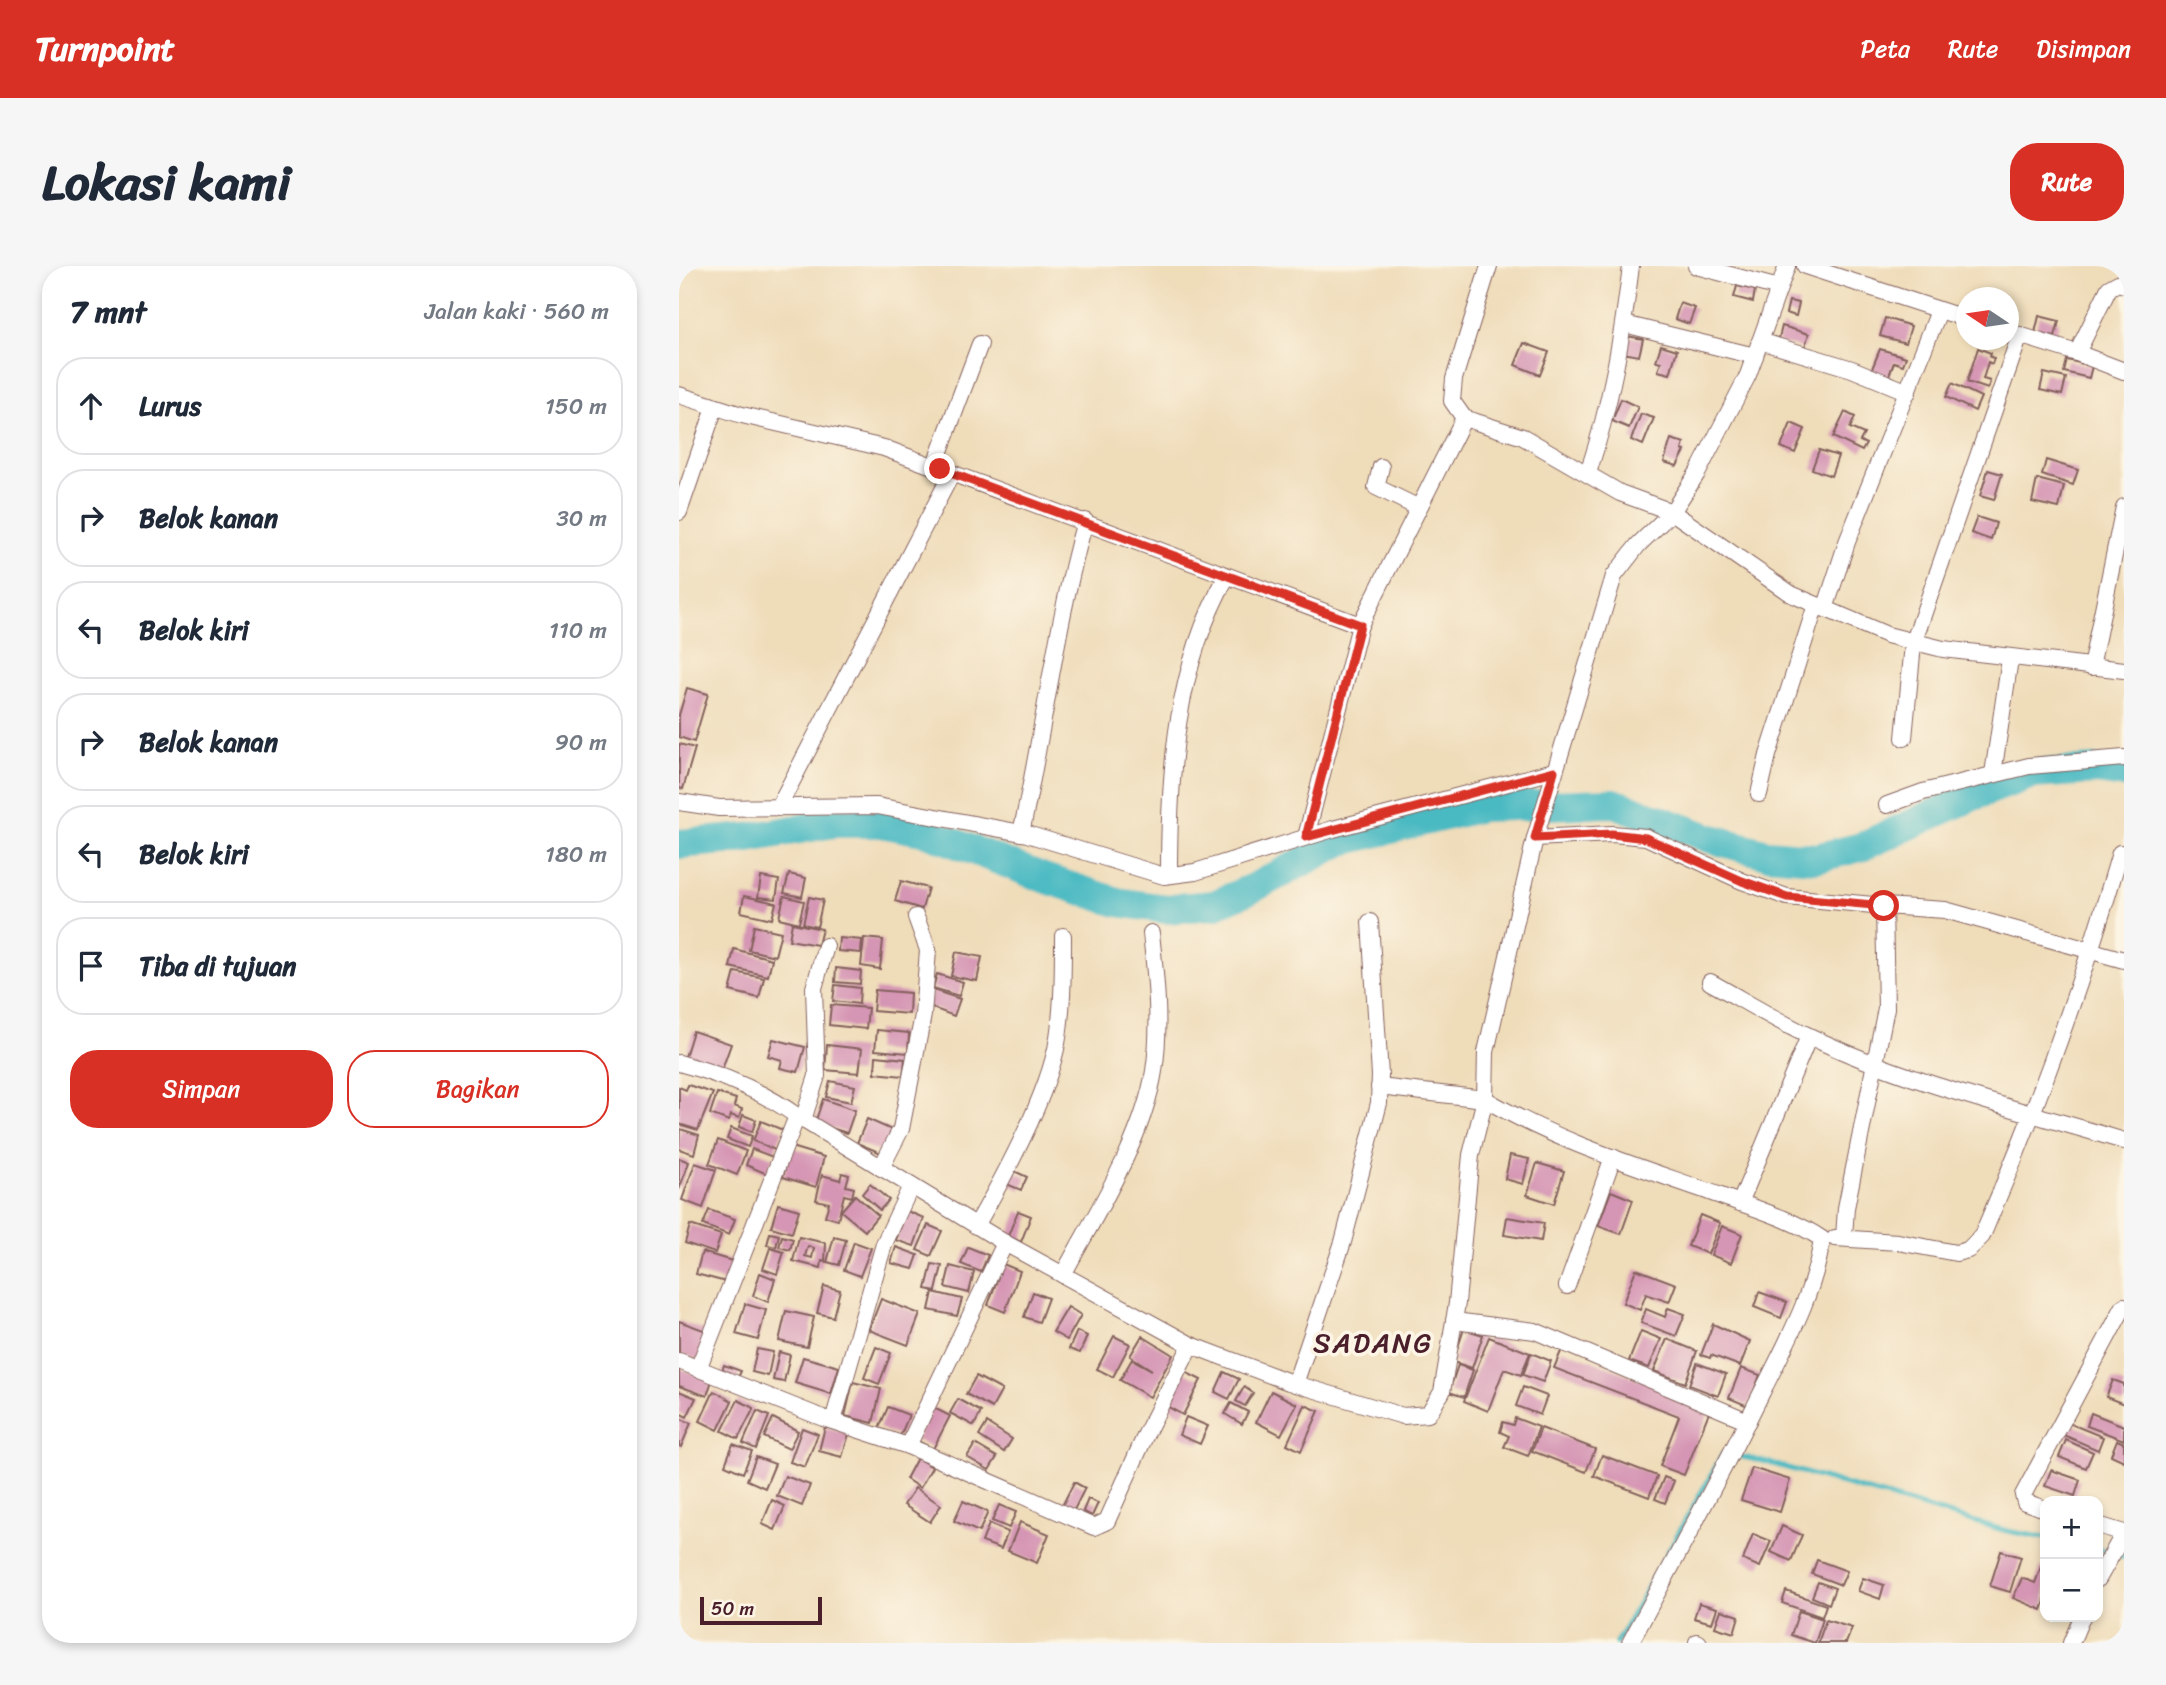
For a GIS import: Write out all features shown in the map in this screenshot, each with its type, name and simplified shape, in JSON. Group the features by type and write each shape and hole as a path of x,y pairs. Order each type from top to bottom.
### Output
{"street":[{"path":"1489,266 1454,379 1452,401 1464,418 1523,437 1621,493 1672,512 1791,594 1913,644 2010,659 2124,670"},
{"path":"1588,473 1605,422 1624,324 1631,266"},
{"path":"1696,266 1779,288"},
{"path":"679,1063 705,1070 774,1100 976,1226 1191,1345 1295,1384 1403,1416 1428,1414 1442,1392 1454,1321 1471,1155 1485,1099 1486,1052 1535,838 1614,576 1638,545 1672,512 1722,426 1758,349 1787,266"},
{"path":"1805,266 1956,316"},
{"path":"2077,353 2109,288 2118,283 2124,285"},
{"path":"1759,794 1768,755 1821,607 1939,311"},
{"path":"1624,324 1852,369 1908,392"},
{"path":"2019,336 2124,370"},
{"path":"934,467 980,344"},
{"path":"1904,738 1913,644 2009,350"},
{"path":"679,395 715,407 884,449 1085,521 1360,625"},
{"path":"679,512 715,407"},
{"path":"1306,837 1360,625 1464,418"},
{"path":"1381,467 1376,487 1417,507"},
{"path":"778,808 952,473"},
{"path":"2091,667 2124,507"},
{"path":"1021,833 1072,567 1085,521"},
{"path":"1169,875 1169,794 1175,729 1200,635 1210,607 1227,576"},
{"path":"1993,775 2010,659"},
{"path":"1887,805 2029,766 2124,758"},
{"path":"679,802 719,808 877,806 1021,833 1147,872 1169,875 1195,872 1306,837 1552,777"},
{"path":"1535,838 1612,834 1646,838 1742,881 1787,897 1945,910 2124,960"},
{"path":"1379,1087 1485,1099 1517,1118 1613,1157 1807,1228 1822,1239 1844,1237 1898,1242 1956,1253 1968,1250 1982,1236 2033,1116 2091,951 2120,853 2124,855"},
{"path":"1844,1237 1846,1208 1886,1007 1884,906"},
{"path":"881,1168 901,1129 923,1015 929,950 916,917"},
{"path":"1295,1384 1354,1203 1379,1103 1370,922"},
{"path":"1063,1275 1125,1154 1147,1101 1158,1026 1151,933"},
{"path":"976,1226 1033,1112 1055,1050 1063,978 1063,936"},
{"path":"698,1369 817,1076 814,988 826,946"},
{"path":"1710,982 1809,1036 1875,1064 2033,1116 2124,1142"},
{"path":"1740,1203 1809,1036"},
{"path":"1567,1286 1613,1157"},
{"path":"833,1421 884,1244 911,1186"},
{"path":"1630,1643 1745,1428 1818,1267 1822,1239"},
{"path":"908,1446 1005,1243"},
{"path":"2040,1507 2025,1502 2023,1495 2124,1307"},
{"path":"1454,1321 1535,1331 1745,1428"},
{"path":"679,1361 833,1421 908,1446 1086,1525 1100,1525 1107,1521 1146,1434 1191,1345"},
{"path":"2103,1527 2124,1533 2103,1566"},
{"path":"2071,1643 2080,1622"}],"building":[{"path":"1737,286 1755,290 1753,302 1734,297"},
{"path":"1789,301 1799,303 1796,316 1786,313"},
{"path":"1680,303 1695,308 1689,324 1675,319"},
{"path":"2039,316 2059,321 2055,337 2035,333"},
{"path":"1885,318 1911,326 1906,343 1880,336"},
{"path":"1782,326 1809,334 1804,349 1778,342"},
{"path":"1627,336 1643,339 1639,356 1623,353"},
{"path":"1524,343 1549,352 1540,375 1515,365"},
{"path":"1661,345 1677,350 1670,374 1658,371 1661,362 1656,361"},
{"path":"1880,349 1906,357 1903,365 1894,362 1888,378 1871,371"},
{"path":"1977,350 1991,353 1990,357 1994,358 1992,364 1988,362 1983,379 1990,381 1988,389 1967,382"},
{"path":"2067,360 2092,366 2089,378 2064,372"},
{"path":"2044,373 2066,378 2062,395 2040,390"},
{"path":"1952,383 1981,397 1975,411 1946,397"},
{"path":"1621,399 1638,407 1629,428 1612,421"},
{"path":"1845,412 1855,417 1850,428 1864,434 1860,441 1866,444 1862,451 1833,437"},
{"path":"1641,414 1654,418 1643,445 1631,440"},
{"path":"1791,423 1805,429 1795,453 1781,447"},
{"path":"1671,439 1684,443 1682,450 1685,451 1677,466 1664,462"},
{"path":"1819,450 1838,456 1831,476 1812,469"},
{"path":"2046,460 2078,470 2073,485 2042,475"},
{"path":"1988,470 2002,474 1994,500 1980,496"},
{"path":"2037,479 2064,486 2059,508 2032,502"},
{"path":"1977,517 1996,523 1991,540 1971,533"},
{"path":"687,688 708,694 694,742 679,737 679,715"},
{"path":"679,744 695,748 683,789 679,788"},
{"path":"789,874 806,878 802,897 784,893"},
{"path":"761,877 779,880 776,899 758,897"},
{"path":"901,881 928,888 922,909 895,901"},
{"path":"744,896 776,903 772,919 741,912"},
{"path":"784,896 804,901 799,923 779,918"},
{"path":"809,897 823,900 817,927 803,924"},
{"path":"792,923 822,929 818,945 789,940"},
{"path":"754,926 781,932 775,956 749,950"},
{"path":"839,938 862,940 861,953 838,951"},
{"path":"864,938 883,940 880,969 861,966"},
{"path":"734,949 772,959 768,976 730,967"},
{"path":"956,952 982,957 977,981 951,976"},
{"path":"836,968 861,971 860,984 835,982"},
{"path":"735,972 764,978 759,998 730,991"},
{"path":"937,974 963,982 959,996 933,988"},
{"path":"835,985 860,988 859,1004 833,1001"},
{"path":"875,990 910,993 909,1014 873,1011"},
{"path":"933,990 960,999 954,1016 927,1006"},
{"path":"831,1005 868,1008 866,1029 829,1025"},
{"path":"877,1030 909,1033 908,1053 875,1050"},
{"path":"693,1031 731,1044 721,1072 684,1060"},
{"path":"773,1039 805,1047 798,1072 780,1068 782,1060 768,1056"},
{"path":"827,1045 862,1049 859,1073 825,1070"},
{"path":"876,1056 905,1059 903,1076 875,1073"},
{"path":"830,1081 855,1086 851,1102 826,1097"},
{"path":"688,1085 713,1093 698,1130 679,1124 679,1087 686,1090"},
{"path":"717,1093 736,1099 734,1106 742,1109 739,1118 731,1115 729,1121 710,1114"},
{"path":"823,1099 855,1110 847,1133 815,1123"},
{"path":"743,1115 756,1120 752,1132 739,1127"},
{"path":"867,1119 892,1130 881,1153 857,1143"},
{"path":"761,1121 783,1130 775,1150 753,1141"},
{"path":"731,1128 752,1136 748,1147 727,1139"},
{"path":"680,1129 699,1135 694,1154 679,1149"},
{"path":"718,1140 746,1151 737,1175 709,1164"},
{"path":"791,1147 824,1157 816,1187 783,1177"},
{"path":"752,1149 773,1157 767,1174 746,1165"},
{"path":"1510,1155 1529,1159 1523,1184 1505,1179"},
{"path":"679,1158 689,1162 679,1190"},
{"path":"695,1163 716,1170 703,1208 682,1200"},
{"path":"1537,1163 1564,1171 1554,1204 1527,1195"},
{"path":"1010,1169 1027,1177 1021,1190 1004,1183"},
{"path":"842,1173 849,1175 846,1186 854,1188 852,1197 844,1195 838,1220 825,1216 829,1203 816,1200 822,1175 840,1180"},
{"path":"870,1184 889,1200 880,1210 862,1194"},
{"path":"1611,1191 1633,1200 1621,1234 1598,1226"},
{"path":"855,1195 878,1215 865,1231 841,1211"},
{"path":"778,1204 799,1210 792,1233 771,1227"},
{"path":"709,1210 735,1219 729,1235 703,1225"},
{"path":"907,1211 924,1218 914,1246 896,1240"},
{"path":"1018,1211 1031,1216 1021,1242 1008,1236"},
{"path":"1700,1215 1720,1223 1708,1254 1688,1246"},
{"path":"1507,1217 1544,1223 1541,1241 1504,1235"},
{"path":"690,1225 721,1235 715,1253 685,1243"},
{"path":"928,1225 942,1231 931,1256 917,1250"},
{"path":"1722,1226 1742,1234 1731,1263 1711,1255"},
{"path":"770,1233 779,1235 776,1247 767,1245"},
{"path":"782,1236 793,1239 790,1250 779,1247"},
{"path":"799,1237 826,1243 825,1261 822,1260 821,1268 793,1261","holes":["808,1246 814,1248 812,1258 805,1256"]},
{"path":"834,1237 846,1240 839,1265 827,1262"},
{"path":"854,1242 871,1248 860,1276 844,1270"},
{"path":"896,1247 918,1255 913,1269 891,1263"},
{"path":"968,1247 988,1255 981,1272 961,1264"},
{"path":"770,1248 784,1252 777,1274 763,1269"},
{"path":"702,1252 732,1261 726,1282 696,1274"},
{"path":"932,1264 942,1266 936,1291 926,1289"},
{"path":"1003,1264 1020,1271 1005,1312 988,1305"},
{"path":"950,1266 974,1272 969,1293 945,1287"},
{"path":"1636,1269 1676,1284 1669,1302 1646,1294 1640,1310 1623,1303"},
{"path":"760,1273 775,1279 768,1302 753,1296"},
{"path":"824,1286 840,1290 833,1317 817,1313"},
{"path":"933,1292 962,1299 957,1316 929,1310"},
{"path":"1033,1292 1048,1298 1039,1322 1024,1317"},
{"path":"1759,1292 1787,1302 1781,1318 1754,1307"},
{"path":"881,1299 920,1314 908,1345 869,1330"},
{"path":"745,1304 766,1310 758,1340 736,1334"},
{"path":"1068,1307 1081,1315 1067,1340 1053,1332"},
{"path":"1668,1308 1685,1314 1676,1336 1641,1323 1646,1309 1665,1317"},
{"path":"786,1311 814,1317 807,1347 779,1341"},
{"path":"679,1321 709,1332 699,1360 679,1353"},
{"path":"1713,1324 1750,1341 1740,1366 1711,1355 1710,1358 1701,1355"},
{"path":"1464,1329 1483,1335 1472,1368 1453,1362"},
{"path":"1077,1331 1087,1336 1080,1353 1069,1349"},
{"path":"1641,1331 1661,1339 1649,1368 1629,1361"},
{"path":"1114,1336 1130,1344 1113,1377 1097,1369"},
{"path":"1142,1336 1173,1355 1150,1397 1120,1380 1132,1359 1152,1370 1130,1356"},
{"path":"1489,1337 1530,1353 1521,1375 1504,1369 1488,1411 1464,1401"},
{"path":"1667,1339 1697,1351 1685,1383 1654,1371"},
{"path":"876,1347 891,1353 879,1384 864,1378"},
{"path":"757,1349 773,1352 768,1376 752,1372"},
{"path":"1562,1349 1711,1407 1684,1475 1660,1466 1679,1416 1554,1368"},
{"path":"779,1352 790,1355 784,1382 773,1380"},
{"path":"1531,1353 1551,1361 1543,1382 1523,1375"},
{"path":"803,1357 839,1367 831,1394 795,1383"},
{"path":"1697,1363 1726,1374 1718,1396 1689,1385"},
{"path":"724,1365 741,1371 737,1380 721,1374"},
{"path":"1458,1365 1473,1370 1464,1397 1449,1392"},
{"path":"679,1368 712,1380 707,1396 679,1386"},
{"path":"1741,1368 1760,1375 1748,1406 1729,1398"},
{"path":"1183,1371 1201,1380 1183,1415 1165,1405"},
{"path":"1224,1372 1239,1379 1229,1399 1215,1392"},
{"path":"976,1376 1002,1390 992,1408 966,1394"},
{"path":"2113,1380 2124,1384 2124,1404 2106,1397"},
{"path":"853,1382 881,1389 873,1423 845,1416"},
{"path":"1244,1387 1253,1393 1245,1406 1236,1401"},
{"path":"1523,1387 1547,1396 1540,1415 1516,1406"},
{"path":"679,1391 696,1398 687,1417 679,1413"},
{"path":"714,1391 732,1401 718,1430 700,1421"},
{"path":"1271,1391 1297,1404 1281,1435 1256,1422"},
{"path":"958,1399 981,1412 974,1426 950,1413"},
{"path":"738,1400 754,1408 738,1439 722,1431"},
{"path":"1231,1403 1248,1412 1242,1424 1225,1414"},
{"path":"1305,1405 1319,1411 1301,1451 1287,1444"},
{"path":"888,1407 909,1415 900,1437 879,1428"},
{"path":"932,1407 950,1416 933,1449 916,1440"},
{"path":"757,1411 769,1416 756,1449 743,1443"},
{"path":"2091,1413 2124,1426 2124,1440 2087,1426"},
{"path":"1186,1417 1208,1426 1200,1444 1179,1435"},
{"path":"679,1418 691,1423 681,1447 679,1446"},
{"path":"773,1418 798,1431 789,1449 764,1437"},
{"path":"1515,1418 1539,1427 1528,1456 1504,1447 1509,1436 1500,1432 1503,1422 1513,1425"},
{"path":"2066,1422 2103,1437 2098,1450 2061,1434"},
{"path":"987,1423 1012,1439 1004,1452 979,1436"},
{"path":"825,1427 849,1434 842,1457 819,1451"},
{"path":"802,1428 818,1434 805,1467 790,1462"},
{"path":"1541,1428 1595,1449 1586,1472 1532,1451"},
{"path":"2066,1440 2093,1452 2086,1468 2059,1457"},
{"path":"2117,1440 2124,1443 2124,1461 2111,1455"},
{"path":"733,1444 752,1451 743,1473 725,1465"},
{"path":"975,1444 997,1457 989,1470 967,1457"},
{"path":"1602,1455 1657,1476 1649,1497 1594,1476"},
{"path":"756,1457 775,1464 765,1488 747,1480"},
{"path":"917,1458 932,1467 920,1488 906,1479"},
{"path":"1752,1468 1790,1480 1780,1512 1741,1500"},
{"path":"2051,1470 2080,1480 2075,1496 2045,1486"},
{"path":"785,1476 810,1485 802,1506 777,1496"},
{"path":"1664,1477 1674,1481 1665,1503 1655,1499"},
{"path":"1074,1482 1085,1488 1072,1514 1061,1508"},
{"path":"915,1488 941,1505 930,1522 904,1505"},
{"path":"1088,1499 1098,1503 1092,1516 1083,1511"},
{"path":"772,1500 785,1506 775,1530 762,1524"},
{"path":"963,1501 988,1512 979,1532 954,1521"},
{"path":"999,1505 1016,1512 1009,1528 992,1521"},
{"path":"1020,1522 1049,1534 1037,1563 1008,1551"},
{"path":"989,1524 1008,1532 1001,1549 982,1542"},
{"path":"1782,1526 1802,1535 1791,1561 1771,1552"},
{"path":"1753,1534 1771,1541 1760,1567 1743,1560"},
{"path":"2001,1551 2021,1557 2010,1592 1990,1586"},
{"path":"1817,1560 1847,1571 1841,1585 1812,1574"},
{"path":"2040,1570 2040,1609 2013,1598 2022,1578 2035,1583"},
{"path":"1863,1578 1884,1585 1880,1599 1858,1591"},
{"path":"1818,1582 1835,1588 1829,1604 1812,1597"},
{"path":"1786,1591 1826,1605 1822,1617 1782,1603"},
{"path":"1699,1603 1717,1608 1712,1623 1694,1618"},
{"path":"1721,1610 1739,1616 1734,1633 1715,1627"},
{"path":"1799,1611 1823,1619 1815,1643 1791,1635"},
{"path":"1826,1620 1852,1628 1846,1643 1818,1643"}],"waterway":[{"path":"679,844 748,838 834,823 881,823 927,832 1044,878 1117,902 1166,909 1214,905 1255,887 1342,841 1482,807 1614,803 1709,838 1767,854 1816,858 1861,847 1971,797 2032,774 2096,770 2124,774"},
{"path":"1616,1643 1723,1454"},
{"path":"1732,1455 1763,1461 2007,1531 2040,1537"},
{"path":"2103,1551 2124,1557"}],"district":[{"name":"SADANG","path":"1373,1342"}],"route":[{"path":"940,469 1153,546 1265,592 1360,625 1306,837 1554,771 1535,838 1627,834 1646,838 1742,881 1787,897 1884,906"}]}
